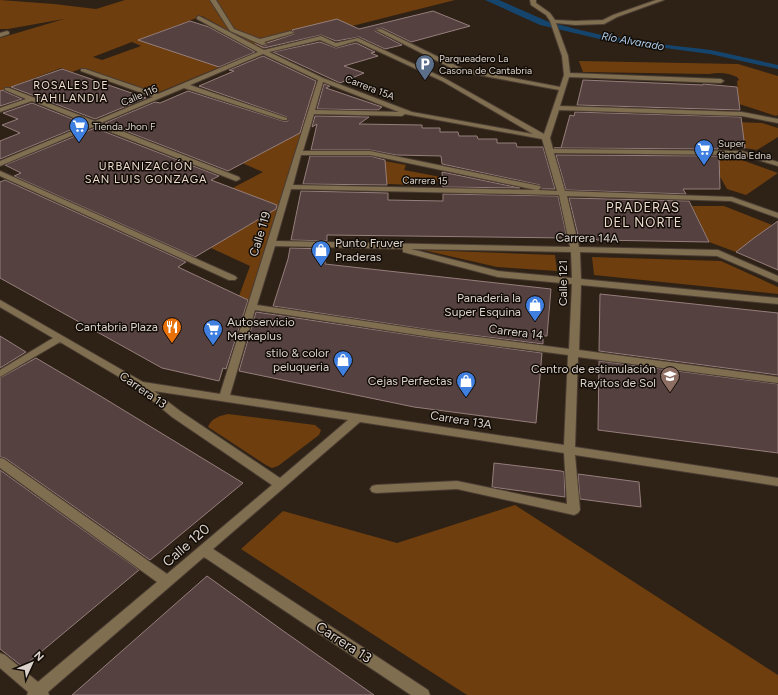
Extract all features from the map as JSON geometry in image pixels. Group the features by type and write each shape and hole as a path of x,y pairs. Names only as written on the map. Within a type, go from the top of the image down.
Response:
{"street":[{"path":"213,0 232,30 260,41 268,47 263,52"},
{"path":"533,0 533,4 548,14 553,22 555,32 565,56 567,75 546,138"},
{"path":"553,22 604,22 609,18 661,0"},
{"name":"Carrera 15A","path":"199,18 263,52 321,79 410,114 546,138"},
{"path":"379,30 459,70 563,89"},
{"path":"0,35 7,33"},
{"path":"260,41 291,33"},
{"name":"Calle 116","path":"0,164 263,52 321,38 336,45 356,39 444,80 546,138"},
{"path":"82,70 160,97"},
{"path":"567,75 721,81"},
{"name":"Calle 119","path":"224,398 321,79"},
{"path":"185,86 285,119"},
{"path":"7,89 236,179"},
{"path":"0,110 31,99"},
{"path":"556,108 742,114 778,121"},
{"path":"310,112 410,114"},
{"name":"Calle 121","path":"376,489 457,485 574,510 569,450 577,280 575,250 562,193 546,138"},
{"path":"550,151 742,153 778,164"},
{"name":"Carrera 15","path":"298,153 370,153 562,193"},
{"path":"0,173 232,278"},
{"name":"Carrera 15","path":"288,187 562,193 732,199 778,216"},
{"name":"Carrera 14A","path":"271,243 718,253 778,279"},
{"name":"Carrera 14A","path":"389,245 498,274 577,280 778,301"},
{"name":"Carrera 13","path":"0,303 59,339 140,385 176,414 281,485"},
{"name":"Carrera 14","path":"252,307 431,334 778,380"},
{"path":"0,374 59,339"},
{"name":"Carrera 13A","path":"140,385 778,482"},
{"name":"Calle 120","path":"38,694 358,418"},
{"path":"0,462 168,582"},
{"name":"Carrera 13","path":"204,550 423,695"},
{"path":"0,659 38,694"}],"shaded area":[{"path":"0,0 96,9 125,0 455,0 261,49 202,16 154,34 200,60 220,67 157,93 83,68 72,72 61,68 0,91 0,38 64,19 8,29 0,29","holes":["132,42 141,46 102,60 93,57"]},
{"path":"579,61 738,64 778,76 778,115 776,116 739,104 737,81 739,80 737,77 730,75 720,73 583,72"},
{"path":"313,82 317,84 243,319 237,323 193,326 239,296 250,266 211,248 225,192 263,172 242,163 294,131"},
{"path":"736,122 762,123 778,128 778,137 757,150 738,147"},
{"path":"710,159 739,159 778,173 746,195 727,189"},
{"path":"385,161 406,165 404,170 446,178 458,175 497,184 422,180 413,185 364,183 385,167"},
{"path":"692,206 724,206 772,225 736,252 709,242"},
{"path":"423,250 555,255 557,271 497,267"},
{"path":"592,257 721,261 778,287 778,294 594,275"},
{"path":"228,414 315,425 321,430 319,435 278,466 272,468 208,427 214,419"},
{"path":"515,505 778,675 778,695 467,695 241,549 283,511 397,543"}],"water":[{"name":"Río Alvarado","path":"485,0 499,0 549,22 576,29 606,36 711,50 778,65 778,69 710,54 604,40 540,25"}],"building":[{"path":"433,11 470,26 411,42 382,28 376,29 375,31 402,45 385,49 359,37 336,41 321,35 264,48 255,43 261,46 267,45 267,43 294,34 295,33 292,30 337,19 359,29"},
{"path":"190,21 209,27 255,52 219,67 138,40"},
{"path":"320,42 336,48 356,43 375,52 371,53 378,56 344,66 364,73 340,83 273,52"},
{"path":"263,56 316,81 300,133 228,171 105,123 155,102 160,103 188,91 283,121 288,121 287,117 199,86 234,71 229,70"},
{"path":"62,69 146,98 95,119 11,87"},
{"path":"583,80 703,84 737,87 740,110 577,105"},
{"path":"324,84 330,86 326,88 382,107 378,110 317,109"},
{"path":"4,90 22,99 0,106 0,91"},
{"path":"32,103 85,124 0,159 0,141 20,133 2,125 18,119 3,113"},
{"path":"575,112 741,117 745,148 718,145 718,149 554,148 561,148 570,115 574,116"},
{"path":"315,116 369,117 359,124 422,125 422,128 440,128 440,132 458,132 459,136 477,136 478,139 497,139 497,143 516,143 517,147 543,147 555,189 542,189 540,185 442,164 441,156 396,155 370,150 311,150 317,124 312,127"},
{"path":"95,128 219,176 211,180 277,205 276,209 195,257 14,176 21,173 5,165"},
{"path":"556,155 719,156 720,189 683,189 686,194 566,190"},
{"path":"310,156 370,156 385,160 387,185 303,184"},
{"path":"442,172 520,188 443,187"},
{"path":"5,180 186,262 178,267 248,300 226,369 223,368 219,381 162,368 0,278 0,182"},
{"path":"301,191 388,193 388,200 443,201 443,194 558,196 567,238 327,235 327,241 291,240"},
{"path":"569,198 689,201 709,242 579,239"},
{"path":"778,221 778,270 736,252 754,238"},
{"path":"290,248 326,249 325,264 551,289 547,336 543,336 543,344 431,330 273,306"},
{"path":"600,294 778,313 778,375 599,351"},
{"path":"256,312 542,353 536,423 414,407 239,371"},
{"path":"0,336 26,352 0,368"},
{"path":"36,358 243,483 150,560 5,458 0,457 0,378"},
{"path":"599,361 778,384 778,453 598,430"},
{"path":"494,463 564,472 565,497 492,487"},
{"path":"0,470 139,570 23,667 0,649"},
{"path":"578,474 639,482 641,507 580,499"},
{"path":"207,576 282,630 374,695 72,695"}],"place":[{"name":"Parqueadero La Casona de Cantabria","path":"425,81"},
{"name":"Tienda Jhon F","path":"79,143"},
{"name":"Super tienda Edna","path":"704,166"},
{"name":"Punto Fruver Praderas","path":"321,267"},
{"name":"Panaderia la Super Esquina","path":"535,322"},
{"name":"Cantabria Plaza","path":"172,344"},
{"name":"Autoservicio Merkaplus","path":"213,346"},
{"name":"stilo & color peluqueria","path":"343,377"},
{"name":"Centro de estimulación Rayitos de Sol","path":"670,393"},
{"name":"Cejas Perfectas","path":"466,398"}],"district":[{"name":"ROSALES DE TAHILANDIA","path":"71,91"},
{"name":"URBANIZACIÓN SAN LUIS GONZAGA","path":"146,172"},
{"name":"PRADERAS DEL NORTE","path":"643,214"}]}
